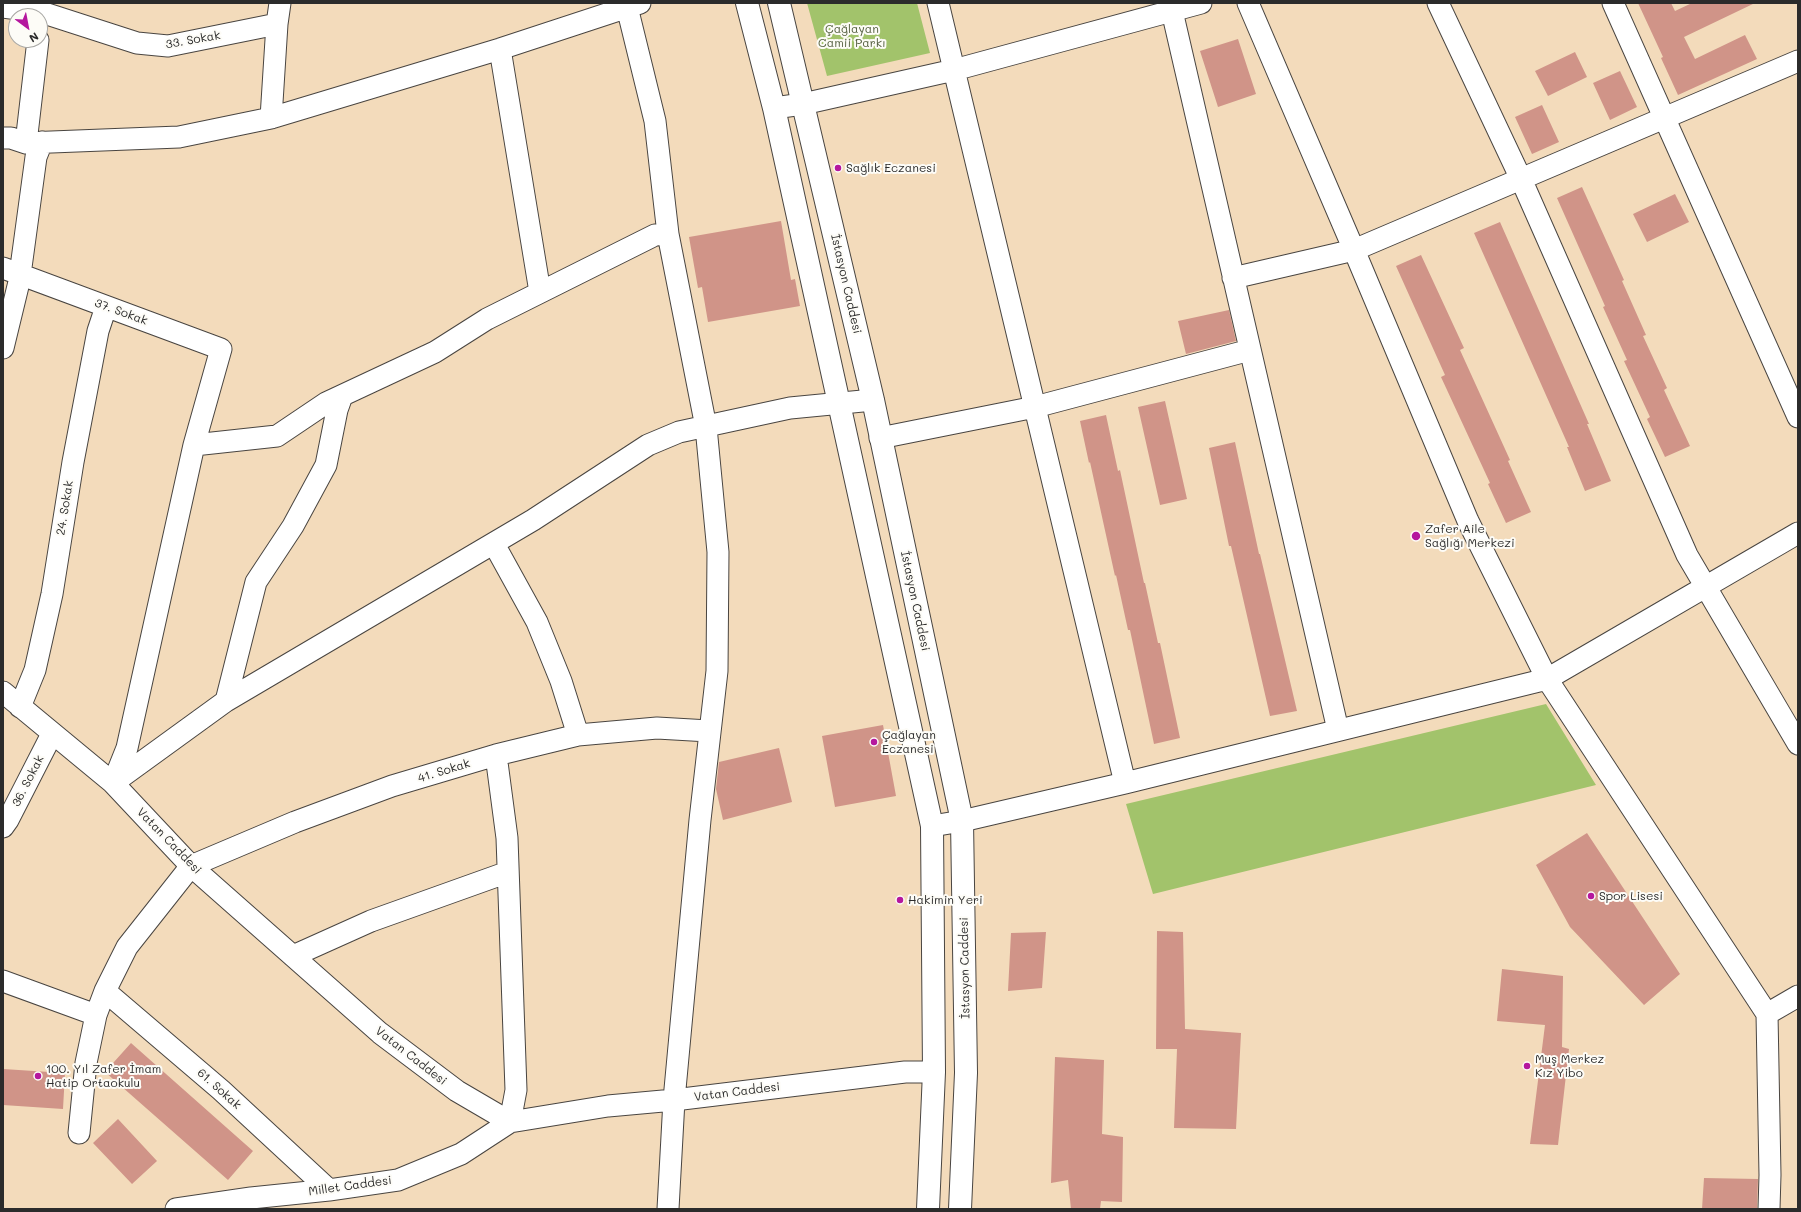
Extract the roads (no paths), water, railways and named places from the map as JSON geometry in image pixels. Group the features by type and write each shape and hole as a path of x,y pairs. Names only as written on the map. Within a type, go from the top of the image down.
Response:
{"main road":[{"path":"747,3 774,108 932,826 934,1072 928,1209"},
{"name":"İstasyon Caddesi","path":"779,3 874,400 880,438 962,821 966,1072 960,1209"}],"street":[{"path":"271,118 277,24 280,3"},
{"path":"938,3 1125,783"},
{"path":"774,108 803,104 954,70 1200,3"},
{"path":"1248,3 1468,521 1547,679 1767,1014 1770,1176 1769,1209"},
{"path":"1438,3 1521,179 1687,555 1798,744"},
{"path":"1613,3 1798,417"},
{"path":"3,138 34,142 179,137 271,118 500,49 631,4 655,121 668,234 706,427 718,552 717,671 709,730 674,1100 668,1209"},
{"path":"1172,11 1338,730"},
{"name":"33. Sokak","path":"48,15 137,44 168,46 277,24"},
{"path":"3,348 12,271 36,157 34,142 38,48"},
{"path":"500,49 540,292"},
{"path":"1233,278 1354,250 1798,61"},
{"path":"113,782 127,748 194,445 277,436 326,403 435,352 487,319 655,235 668,234"},
{"name":"37. Sokak","path":"12,271 221,349 194,445"},
{"name":"24. Sokak","path":"20,706 35,670 52,594 73,462 98,332 106,307"},
{"path":"880,438 1035,407 1250,350"},
{"path":"226,701 256,582 293,526 326,465 337,410 342,396"},
{"path":"113,782 226,701 534,520 648,445 679,432 790,408 874,400"},
{"path":"932,826 962,821 1125,783 1547,679 1798,533"},
{"path":"494,544 537,622 561,681 578,735"},
{"name":"Vatan Caddesi","path":"3,692 52,734 113,782 191,866 386,1037 457,1091 510,1122 608,1106 674,1100 905,1072 934,1072"},
{"name":"41. Sokak","path":"191,866 295,822 392,786 496,755 578,735 657,728 709,730"},
{"name":"36. Sokak","path":"3,828 52,734"},
{"path":"496,755 507,838 516,1090 510,1122"},
{"path":"79,1133 86,1063 96,1015 105,991 127,947 191,866"},
{"path":"293,956 371,921 508,872"},
{"path":"3,981 96,1015"},
{"name":"61. Sokak","path":"105,991 221,1090 329,1190"},
{"path":"1767,1014 1798,996"},
{"name":"Millet Caddesi","path":"176,1209 398,1180 461,1154 510,1122"}],"place":[{"name":"Sağlık Eczanesi","path":"838,168"},
{"name":"Zafer Aile Sağlığı Merkezi","path":"1416,536"},
{"name":"Çağlayan Eczanesi","path":"874,742"},
{"name":"Spor Lisesi","path":"1591,896"},
{"name":"Hakimin Yeri","path":"900,900"},
{"name":"Muş Merkez Kız Yibo","path":"1527,1066"},
{"name":"100. Yıl Zafer İmam Hatip Ortaokulu","path":"38,1076"}],"park label":[{"name":"Çağlayan Camii Parkı","path":"852,36"}]}
